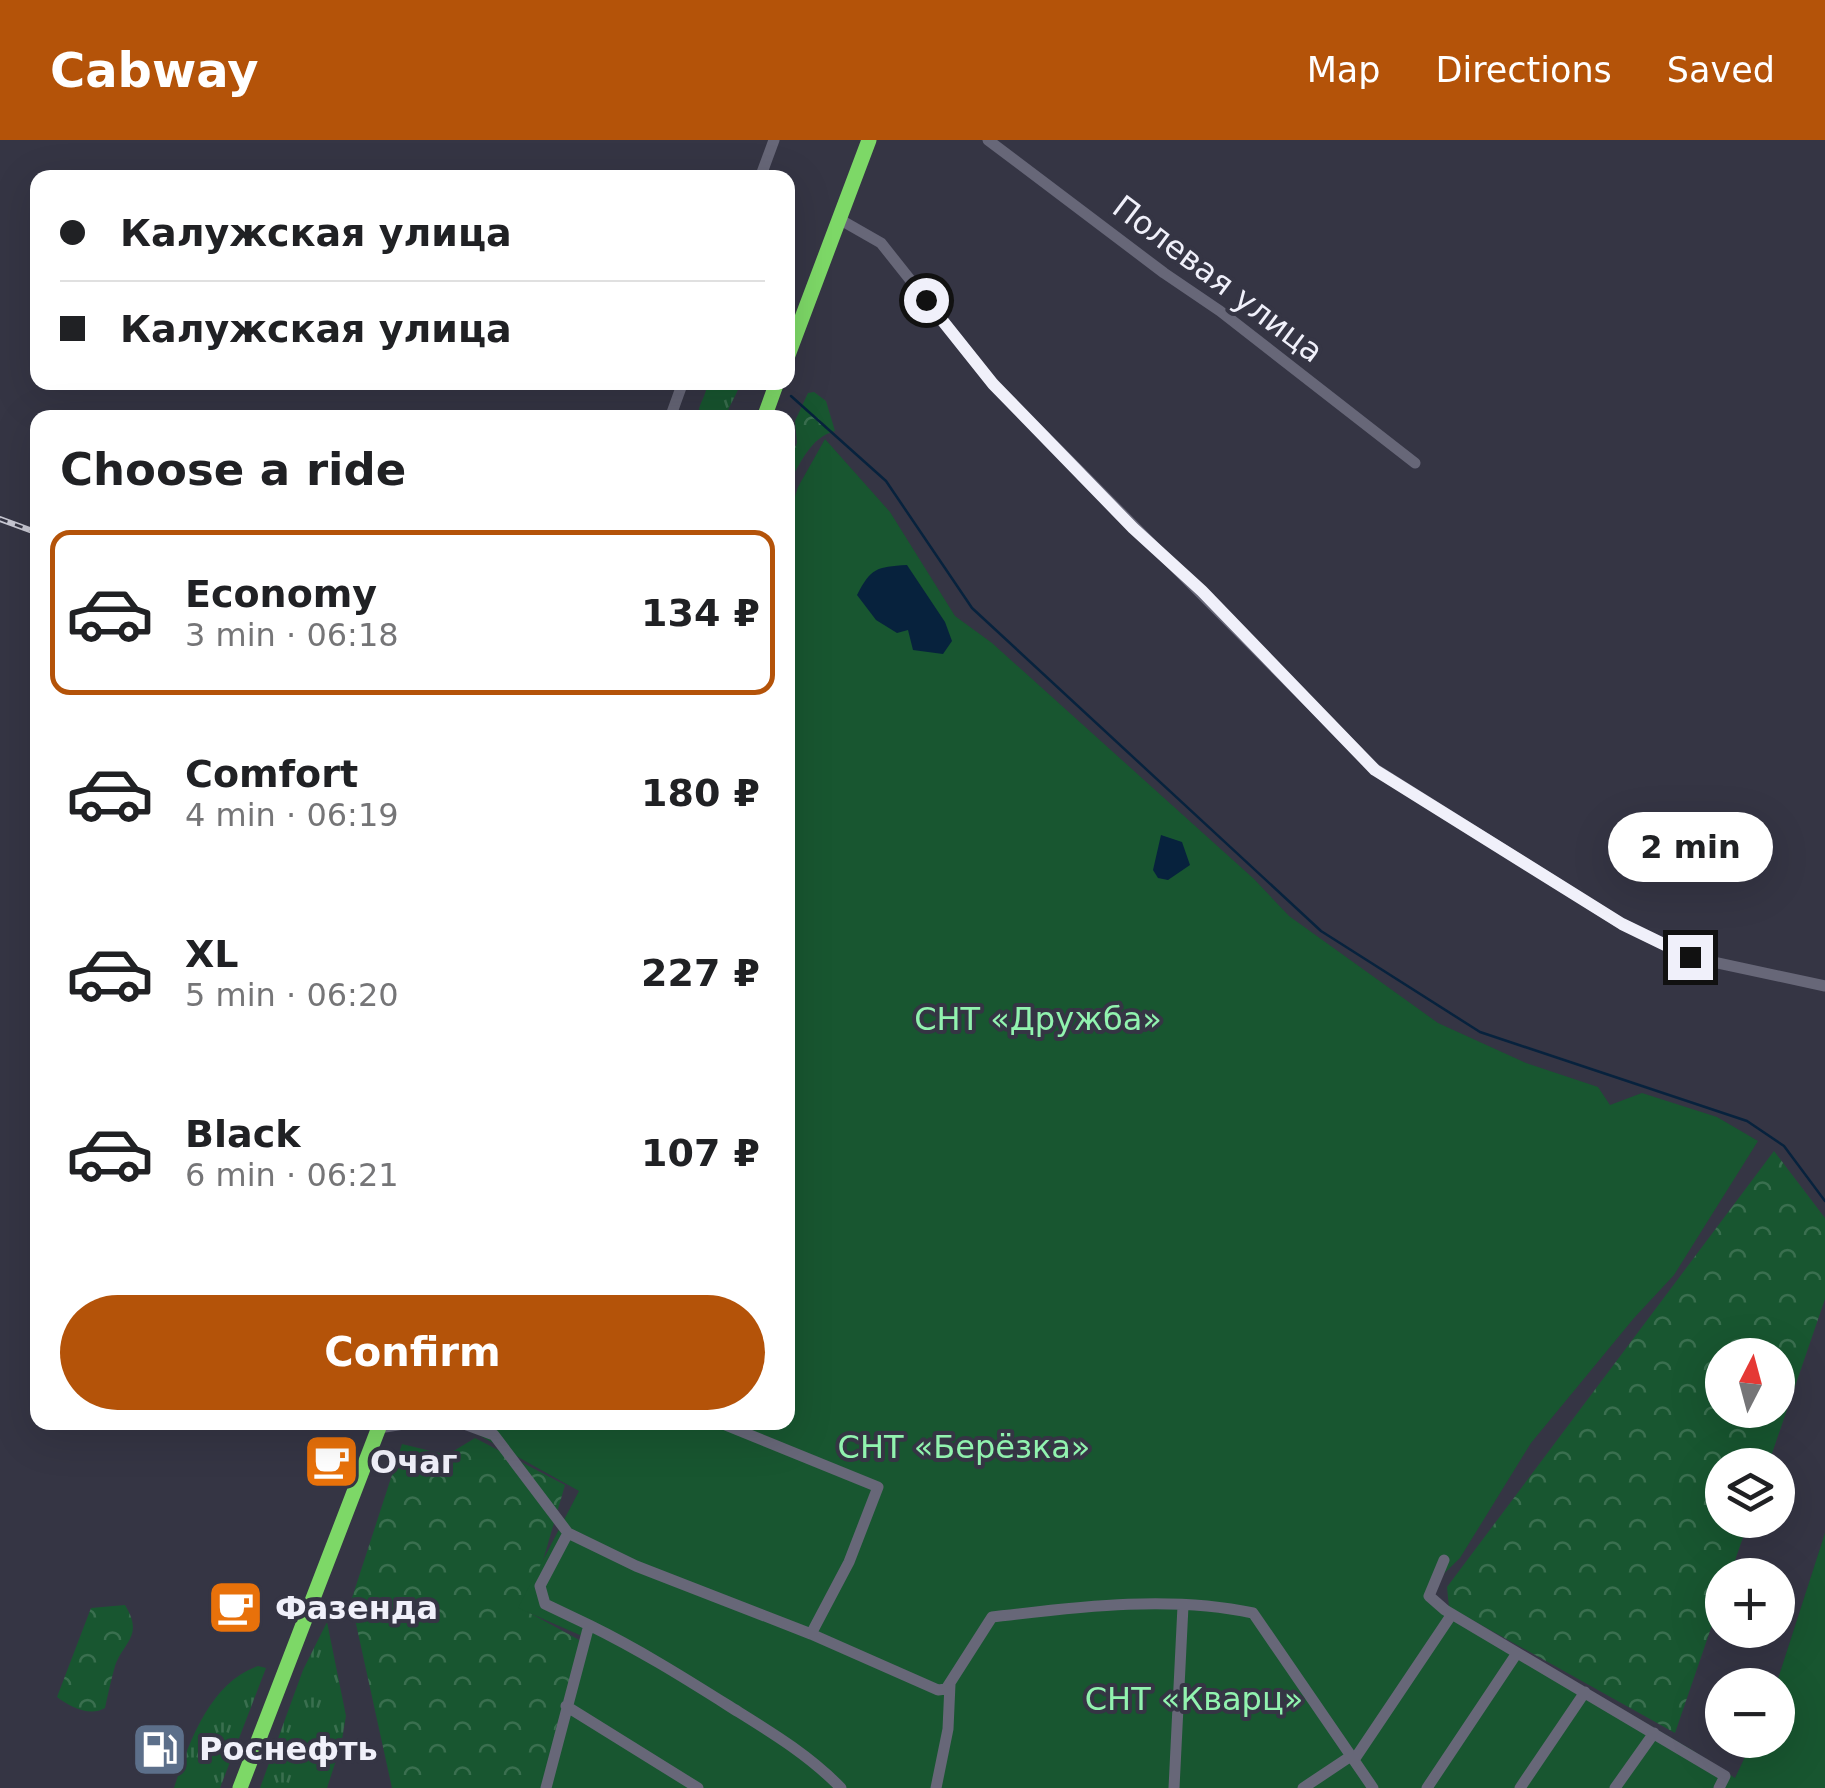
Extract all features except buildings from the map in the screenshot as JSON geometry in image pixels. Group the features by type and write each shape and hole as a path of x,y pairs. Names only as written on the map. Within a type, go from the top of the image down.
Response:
{"highway":[{"path":"795,336 869,140"},
{"path":"240,1788 378,1430"}],"street":[{"path":"763,170 774,140"},
{"name":"Полевая улица","path":"988,140 1220,311 1416,463"},
{"path":"839,219 881,243 993,384 1375,770 1622,924 1690,957 1825,986"},
{"path":"481,1430 494,1435 568,1532 636,1566 811,1634 938,1690 946,1689 992,1617 1070,1608 1213,1605 1253,1614 1373,1788"},
{"path":"738,1430 878,1487 849,1562 811,1634"},
{"path":"568,1532 540,1586 545,1604 642,1652 788,1743 841,1788"},
{"path":"1444,1560 1428,1596 1725,1776 1719,1788"},
{"path":"1174,1788 1183,1606"},
{"path":"1303,1788 1352,1758 1452,1614"},
{"path":"546,1788 589,1624"},
{"path":"1427,1788 1518,1652"},
{"path":"936,1788 948,1730 950,1682"},
{"path":"1520,1788 1585,1692"},
{"path":"566,1706 698,1788"},
{"path":"1615,1788 1654,1733"}],"green space":[{"path":"737,390 729,410 699,410 706,392"},
{"path":"814,392 826,401 835,431 812,445 795,472 795,421 808,393"},
{"path":"825,439 890,512 955,616 992,643 1254,879 1289,916 1438,1023 1526,1063 1598,1087 1610,1105 1642,1093 1717,1117 1758,1141 1674,1275 1531,1443 1460,1558 1427,1590 1446,1607 1735,1778 1744,1758 1795,1758 1795,1668 1781,1668 1788,1648 1795,1648 1795,1626 1825,1533 1825,1788 539,1788 582,1636 518,1608 579,1491 470,1430 795,1430 795,497"},
{"path":"1774,1151 1825,1218 1825,1299 1795,1386 1795,1338 1705,1338 1705,1428 1781,1428 1774,1448 1705,1448 1705,1538 1743,1538 1736,1558 1705,1558 1705,1646 1675,1733 1449,1607 1447,1587"},
{"path":"475,1438 565,1485 528,1612 583,1642 541,1788 392,1788 351,1601 402,1444 447,1455"},
{"path":"125,1605 133,1631 115,1666 105,1708 87,1711 62,1701 57,1697 91,1608"},
{"path":"327,1622 346,1716 327,1788 260,1788 303,1670"},
{"path":"258,1666 266,1668 220,1788 174,1788 194,1734 214,1700 241,1674"}],"water":[{"path":"907,565 945,622 952,641 943,654 913,650 908,630 897,633 876,620 857,595 876,571"},
{"path":"1161,835 1182,842 1190,865 1168,880 1158,878 1153,870"}],"waterway":[{"path":"791,396 886,481 972,608 1321,931 1480,1032 1747,1121 1784,1146 1825,1201"}],"railway":[{"path":"0,519 30,530"}],"place":[{"name":"Очаг","path":"331,1462"},
{"name":"Фазенда","path":"236,1608"},
{"name":"Роснефть","path":"160,1749"}],"route":[{"path":"926,300 993,384 1375,770 1622,924 1690,957"}],"park label":[{"name":"СНТ «Дружба»","path":"1038,1019"},
{"name":"СНТ «Берёзка»","path":"964,1447"},
{"name":"СНТ «Кварц»","path":"1194,1699"}]}
